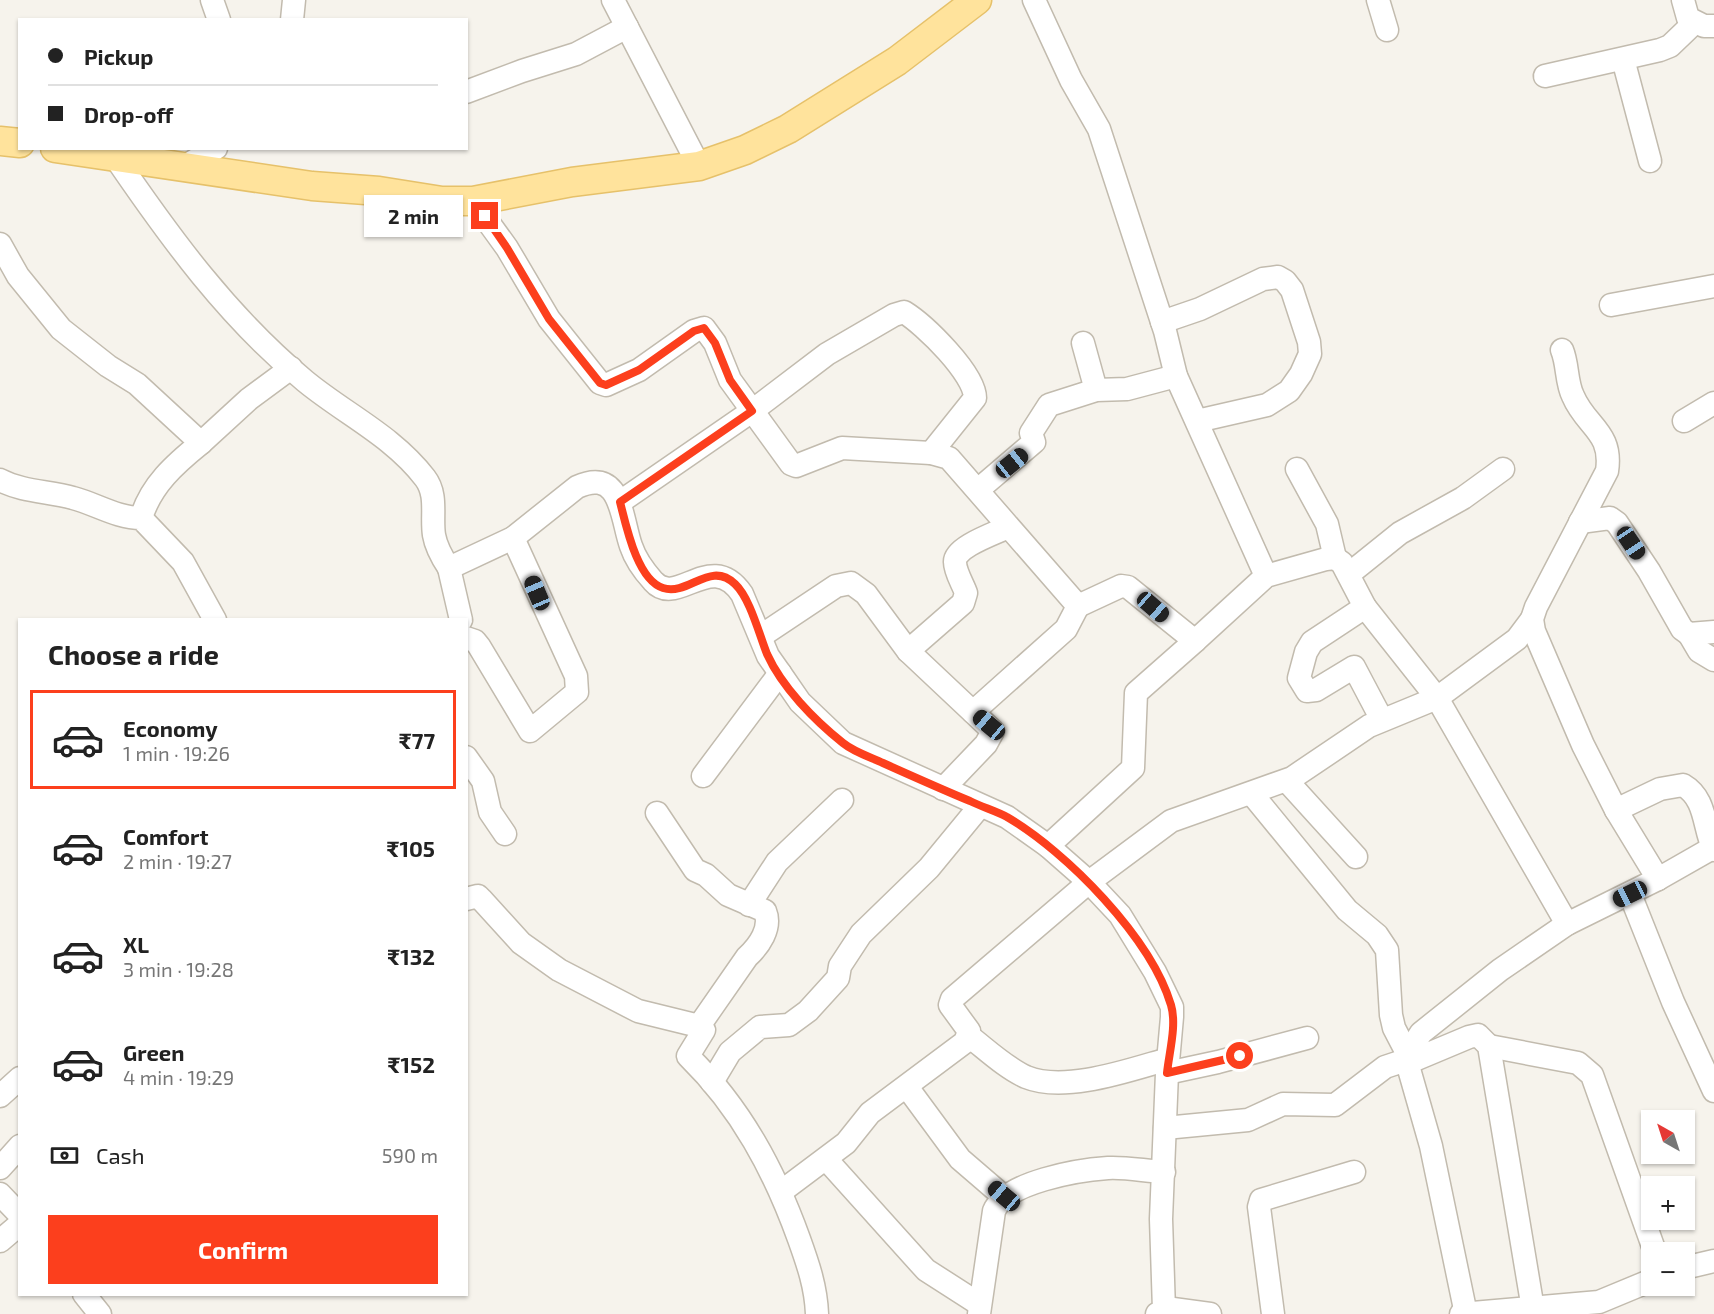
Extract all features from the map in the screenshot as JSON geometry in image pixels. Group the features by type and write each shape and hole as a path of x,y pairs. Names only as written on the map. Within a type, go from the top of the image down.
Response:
{"main road":[{"path":"68,150 182,168 442,201 473,201 572,182 699,166 745,150 788,129 897,61 977,0"},
{"path":"0,141 18,144"}],"street":[{"path":"213,0 218,18"},
{"path":"292,18 294,0"},
{"path":"613,0 699,166"},
{"path":"1034,0 1071,80 1099,129 1162,322 1176,376 1266,576"},
{"path":"1378,0 1387,30"},
{"path":"1545,76 1670,46 1704,25 1684,12 1683,0"},
{"path":"468,91 576,54 627,27"},
{"path":"1623,59 1650,161"},
{"path":"182,168 213,150"},
{"path":"115,157 199,275 233,313 305,381 379,433 427,480 434,500 434,536 449,568 461,618"},
{"path":"473,201 507,248 549,319 600,383 606,385 639,370 694,331 704,328 715,343 730,380 791,464 796,466 842,448 931,453 949,458 979,489 1008,528 1078,606"},
{"path":"0,244 18,276 61,329 108,366 137,384 201,443"},
{"path":"1162,322 1200,309 1263,279 1278,277 1286,281 1292,290 1309,342 1310,354 1295,383 1283,395 1267,405 1197,421"},
{"path":"1611,305 1714,286"},
{"path":"620,502 752,411 826,354 894,315 904,312 954,360 975,386 975,398 931,453"},
{"path":"1083,343 1096,390"},
{"path":"1306,1038 1218,1062 1167,1066 1097,1079 1037,1081 1017,1072 969,1036 966,1026 950,1005 952,999 1089,882 1171,822 1287,781 1355,734 1382,720 1437,698 1517,639 1533,619 1540,598 1607,471 1608,450 1601,434 1571,392 1562,350"},
{"path":"141,518 147,498 175,464 249,399 291,368"},
{"path":"979,489 1034,442 1031,433 1049,405 1096,390 1127,389 1176,376"},
{"path":"1684,421 1714,403"},
{"path":"1297,470 1327,524 1342,566 1365,607 1437,698 1567,924"},
{"path":"1048,846 1133,768 1136,693 1266,576 1342,566 1463,498 1503,470"},
{"path":"0,480 22,489 76,498 127,518 141,518 183,562 214,618"},
{"path":"449,568 513,538 577,487 599,482 608,487 620,502 630,545 654,583 664,588 675,588 706,575 727,578 742,594 768,656 800,702 843,743 1007,817 1048,846 1089,882 1127,926 1168,999 1172,1017 1167,1066 1160,1312 1173,1309 1210,1314"},
{"path":"1580,522 1610,518 1617,523 1649,571 1682,629 1689,634 1699,651 1714,660"},
{"path":"908,651 963,603 966,593 955,558 969,545 1008,528"},
{"path":"468,640 479,646 530,731 577,692 576,676 513,538"},
{"path":"761,636 836,586 851,583 866,594 908,651 993,731 991,737 943,789"},
{"path":"973,712 1066,628 1078,606 1121,586 1128,586 1195,641"},
{"path":"1365,607 1312,642 1299,678 1307,691 1316,690 1354,666 1382,720"},
{"path":"1533,619 1536,638 1576,732 1616,810 1658,879"},
{"path":"1689,634 1714,632"},
{"path":"703,776 780,673"},
{"path":"468,760 483,781 490,812 506,834"},
{"path":"1287,781 1356,857"},
{"path":"1405,1059 1421,1033 1486,980 1567,924 1630,894 1714,848 1699,800 1692,790 1683,785 1660,789 1616,810"},
{"path":"1252,794 1347,910 1383,943 1387,950 1394,1028 1431,1146 1466,1314"},
{"path":"749,905 777,862 842,800"},
{"path":"712,1082 730,1052 760,1027 789,1025 808,1011 838,978 840,966 861,934 938,858 980,806"},
{"path":"657,813 695,870 706,875 728,895 765,911 767,929 756,949 747,957 699,1026"},
{"path":"1630,894 1673,1002 1714,1091"},
{"path":"468,898 478,896 521,943 559,970 638,1011 699,1026 705,1030 688,1056 712,1082 750,1131 782,1191 812,1275 817,1314"},
{"path":"1165,1128 1248,1120 1283,1104 1335,1105 1385,1067 1478,1035 1489,1046 1578,1063 1592,1076 1651,1242"},
{"path":"782,1191 853,1136 870,1113 965,1042 969,1036"},
{"path":"1489,1046 1533,1309"},
{"path":"0,1096 18,1080"},
{"path":"906,1087 960,1160 1004,1196"},
{"path":"0,1168 18,1148"},
{"path":"826,1159 926,1270 979,1309 994,1211 1004,1196 1028,1184 1095,1170 1164,1172"},
{"path":"1274,1314 1259,1208 1261,1200 1267,1196 1354,1172"},
{"path":"0,1194 18,1213"},
{"path":"0,1242 18,1226"},
{"path":"1695,1267 1713,1266"},
{"path":"1461,1314 1533,1309 1612,1299 1641,1285"},
{"path":"86,1296 100,1314"}],"route":[{"path":"485,216 549,319 600,383 606,385 639,370 694,331 704,328 715,343 730,380 752,411 620,502 630,545 654,583 664,588 675,588 706,575 718,575 736,584 768,656 790,689 800,702 843,743 854,750 1007,817 1048,846 1089,882 1120,915 1155,972 1172,1007 1167,1073 1240,1056"}]}
